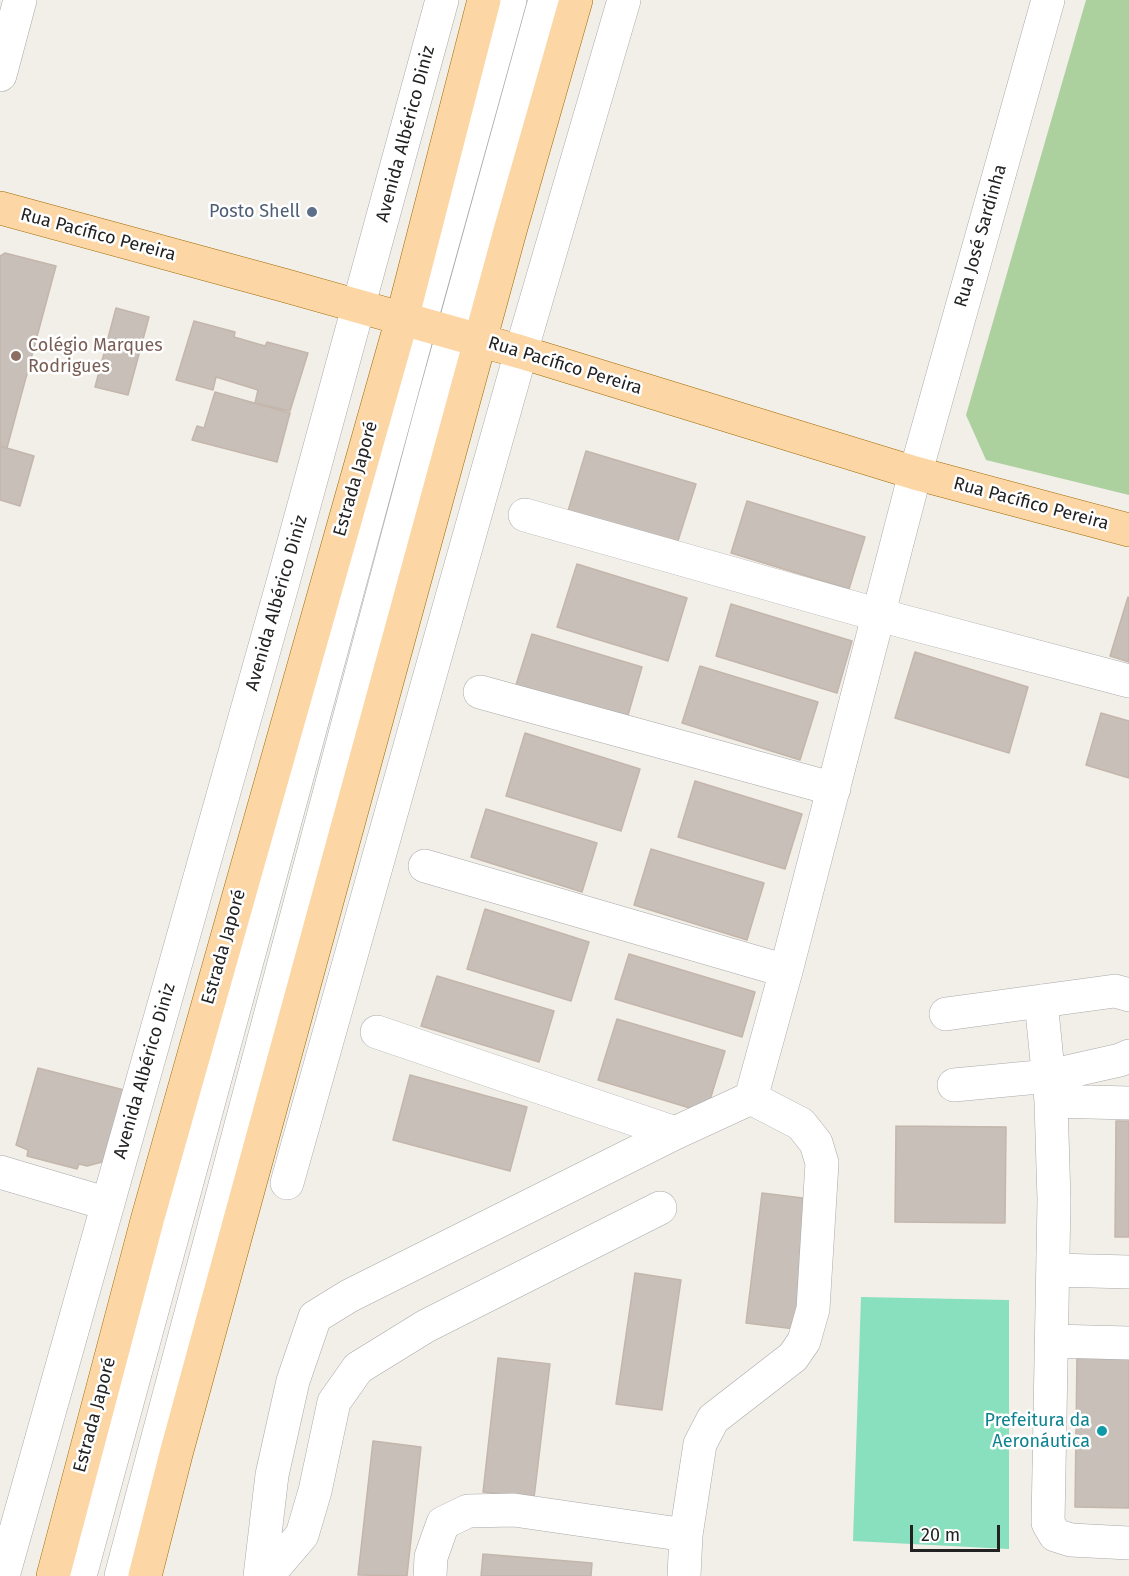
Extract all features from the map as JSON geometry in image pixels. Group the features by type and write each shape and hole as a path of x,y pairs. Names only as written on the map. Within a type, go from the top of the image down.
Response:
{"main road":[{"path":"411,321 424,225 484,0"},
{"path":"145,1576 467,337 576,0"},
{"name":"Rua Pacífico Pereira","path":"0,208 521,352 915,473 1129,530"},
{"name":"Estrada Japoré","path":"53,1576 148,1217 411,321"}],"street":[{"path":"0,75 21,0"},
{"name":"Avenida Albérico Diniz","path":"108,1204 359,307 442,0"},
{"path":"80,1576 411,321 510,0"},
{"path":"120,1576 467,337 545,0"},
{"path":"287,1183 521,352 624,0"},
{"name":"Rua José Sardinha","path":"751,1098 834,789 915,473 1048,0"},
{"path":"525,515 879,615 1129,681"},
{"path":"480,692 834,789"},
{"path":"425,866 786,971"},
{"path":"946,1014 1115,991 1129,995"},
{"path":"1041,1001 1050,1088 1054,1270 1048,1523 1055,1535 1071,1540 1129,1543"},
{"path":"377,1032 675,1133"},
{"path":"1050,1088 1129,1056"},
{"path":"954,1085 1050,1088 1129,1103"},
{"path":"260,1576 272,1475 293,1381 315,1317 349,1296 675,1133 751,1098 801,1124 816,1143 822,1163 813,1309 804,1341 793,1357 713,1419 700,1444 686,1535 684,1576"},
{"path":"0,1172 108,1204 3,1576"},
{"path":"267,1576 302,1535 315,1491 334,1402 358,1368 426,1326 660,1208"},
{"path":"1054,1270 1129,1272"},
{"path":"1052,1341 1129,1343"},
{"path":"430,1576 431,1557 443,1522 468,1511 514,1510 686,1535"}],"green space":[{"path":"1086,0 1129,0 1129,495 986,460 966,415"},
{"path":"861,1297 1009,1300 1009,1549 853,1541"}],"building":[{"name":"Colégio Marques Rodrigues","path":"5,253 56,266 7,448 0,446 0,256"},
{"path":"116,308 149,317 128,395 95,387"},
{"path":"194,321 235,332 234,337 265,346 267,342 308,353 290,411 255,403 258,390 216,377 213,390 176,380"},
{"path":"215,392 290,413 277,462 192,440 197,426 204,428"},
{"path":"0,446 34,456 20,506 0,500"},
{"path":"586,451 696,484 677,544 568,511"},
{"path":"747,501 865,537 849,589 731,553"},
{"path":"577,564 687,598 668,661 557,627"},
{"path":"1129,598 1129,662 1110,656"},
{"path":"731,604 852,641 837,693 716,656"},
{"path":"532,634 642,667 626,722 515,688"},
{"path":"915,652 1028,687 1009,753 895,718"},
{"path":"700,666 818,702 800,760 682,723"},
{"path":"1101,713 1129,721 1129,778 1086,765"},
{"path":"525,733 640,769 621,831 506,796"},
{"path":"695,781 802,814 785,869 678,837"},
{"path":"486,809 597,843 582,892 471,857"},
{"path":"651,849 764,883 747,940 634,905"},
{"path":"485,909 589,942 571,1001 467,969"},
{"path":"629,954 755,992 742,1037 615,999"},
{"path":"437,976 554,1011 539,1062 421,1026"},
{"path":"617,1019 725,1051 706,1113 598,1080"},
{"path":"38,1068 128,1091 106,1161 87,1166 79,1164 77,1169 27,1156 28,1150 16,1145"},
{"path":"410,1075 527,1107 510,1171 393,1140"},
{"path":"1116,1121 1129,1121 1129,1237 1115,1237"},
{"path":"896,1126 1006,1127 1005,1223 895,1222"},
{"path":"762,1193 811,1199 795,1329 746,1323"},
{"path":"635,1273 681,1280 662,1410 616,1404"},
{"name":"Prefeitura da Aeronáutica","path":"1077,1354 1129,1355 1129,1508 1075,1507"},
{"path":"498,1358 550,1364 534,1498 483,1492"},
{"path":"373,1441 421,1447 407,1576 358,1575"},
{"path":"483,1554 592,1563 591,1576 481,1576"}],"place":[{"name":"Posto Shell","path":"312,212"},
{"name":"Colégio Marques Rodrigues","path":"16,356"},
{"name":"Prefeitura da Aeronáutica","path":"1102,1431"}]}
